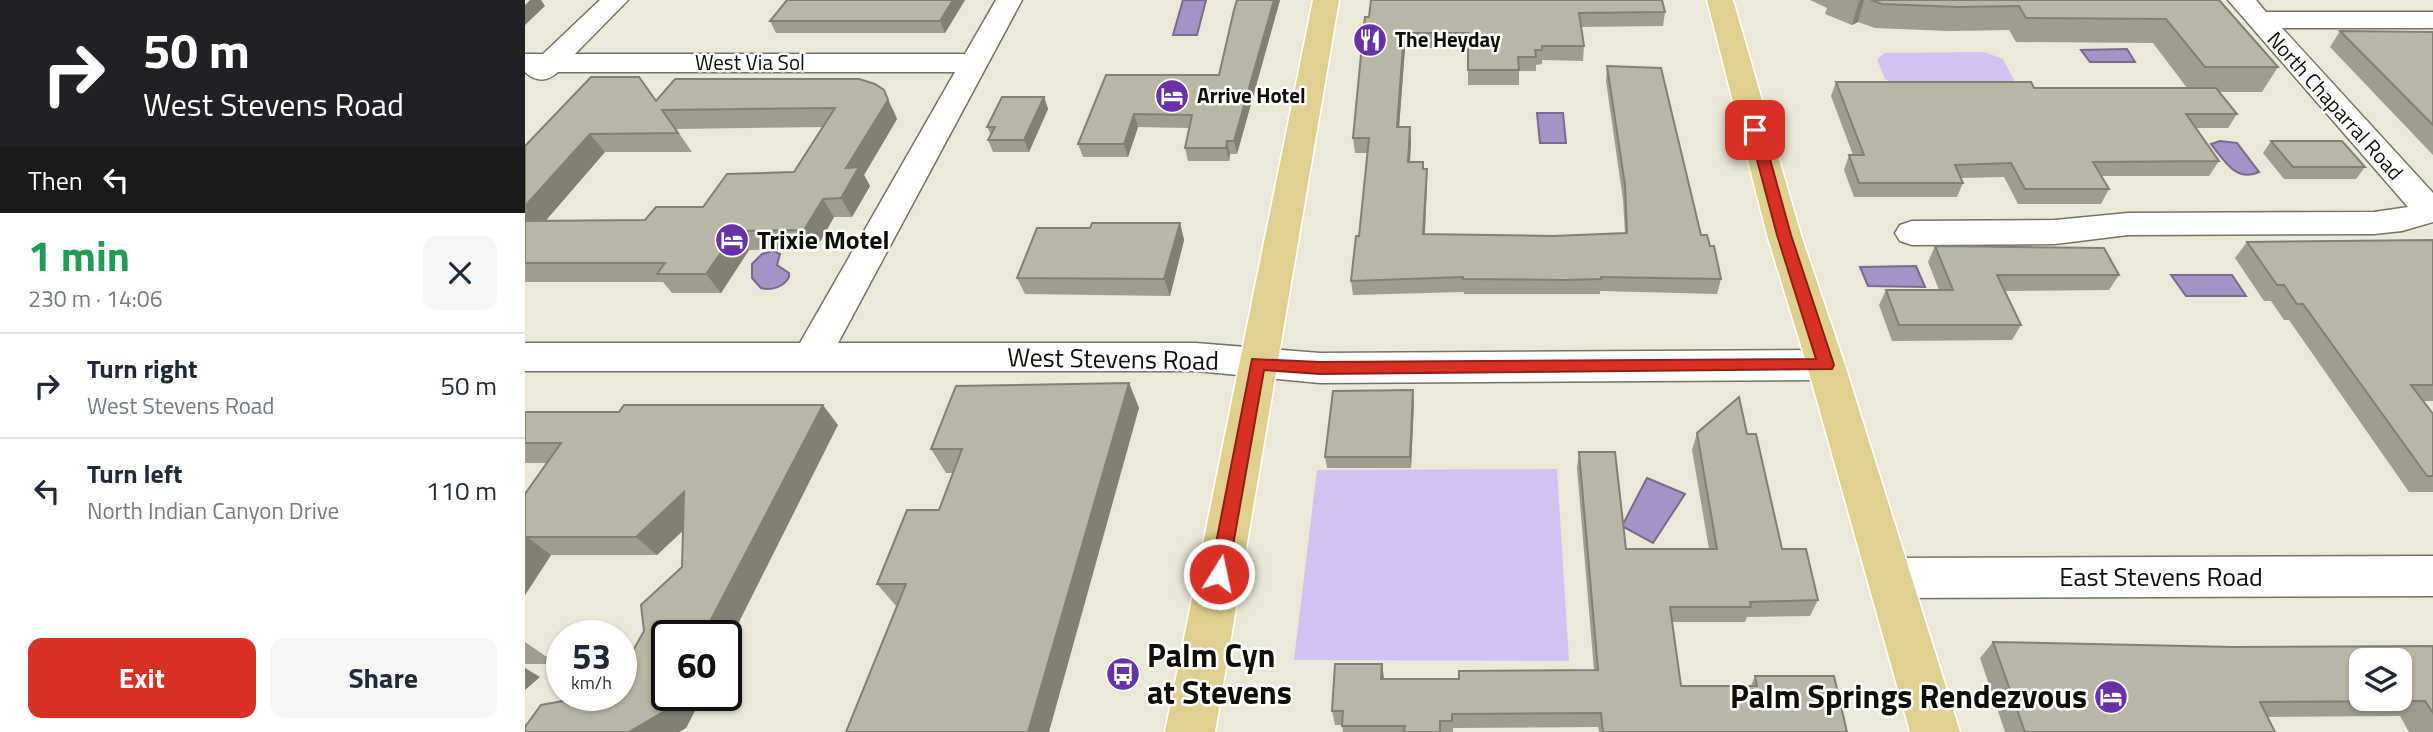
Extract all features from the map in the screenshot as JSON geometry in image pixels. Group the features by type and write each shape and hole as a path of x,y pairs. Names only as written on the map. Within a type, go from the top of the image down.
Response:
{"main road":[{"path":"1190,732 1326,0"},
{"path":"1720,0 1784,235 1826,365 1935,732"}],"street":[{"path":"525,89 538,63 615,0"},
{"path":"812,356 1009,0"},
{"path":"2250,10 2433,20"},
{"name":"North Chaparral Road","path":"2250,10 2432,211"},
{"name":"West Via Sol","path":"538,63 975,63"},
{"path":"1912,233 2055,232 2128,224 2374,223 2402,220 2432,211"},
{"name":"West Stevens Road","path":"525,357 1196,358 1320,368 1826,365"},
{"name":"East Stevens Road","path":"1890,578 2433,576"}],"shaded area":[{"path":"1183,0 1206,0 1197,35 1173,35"},
{"path":"2127,49 2135,62 2090,62 2081,50"},
{"path":"1984,52 2003,59 2014,80 2005,88 1902,87 1885,79 1877,59 1885,53"},
{"path":"1537,113 1563,113 1566,143 1540,143"},
{"path":"2220,141 2237,143 2259,172 2244,175 2231,168 2211,144"},
{"path":"773,251 780,254 777,265 789,273 789,277 777,287 761,288 752,278 752,264 762,254"},
{"path":"1916,266 1925,287 1868,286 1860,267"},
{"path":"2171,275 2232,275 2246,296 2186,296"},
{"path":"1557,469 1569,661 1294,660 1317,470"},
{"path":"1647,478 1685,494 1653,543 1622,526"}],"building":[{"path":"787,0 953,0 940,21 770,21"},
{"path":"1237,0 1274,0 1234,141 1227,141 1226,148 1185,148 1192,115 1134,114 1124,144 1078,144 1106,75 1219,75"},
{"path":"1371,0 1662,0 1665,12 1579,13 1584,46 1542,46 1542,50 1535,50 1536,57 1518,57 1519,70 1468,70 1468,33 1404,33 1397,127 1410,127 1408,162 1423,162 1423,169 1427,169 1423,234 1553,236 1627,233 1625,185 1607,66 1661,68 1701,235 1707,235 1710,246 1714,246 1721,279 1601,277 1565,280 1463,277 1351,281 1356,236 1359,236 1369,138 1353,138 1365,17 1369,17"},
{"path":"1871,0 2219,0 2278,67 2205,67 2166,19 2026,18 2019,6 1882,4"},
{"path":"2340,31 2433,32 2433,125"},
{"path":"591,77 639,77 656,101 675,79 859,79 884,90 888,100 846,168 859,167 841,198 823,199 804,230 736,231 706,274 657,274 665,263 525,263 525,221 645,220 656,207 703,207 727,174 794,172 835,108 662,110 678,133 590,134 525,206 525,146"},
{"path":"1836,82 2031,82 2034,88 2216,88 2237,114 2186,114 2219,161 2093,162 2109,189 2025,189 2011,163 1955,165 1963,183 1859,183 1849,155 1864,155"},
{"path":"1002,97 1044,97 1024,140 988,140 995,127 987,127"},
{"path":"2271,141 2342,141 2365,167 2293,167"},
{"path":"1092,223 1180,223 1164,279 1017,278 1037,228 1090,228"},
{"path":"2433,240 2433,385 2411,385 2433,414 2433,476 2427,476 2303,304 2297,304 2284,285 2277,285 2247,242"},
{"path":"1935,246 2104,248 2119,275 1997,275 2021,325 1899,325 1886,290 1953,290"},
{"path":"1129,383 1028,732 846,732 906,584 877,584 907,510 939,510 962,449 931,449 956,386"},
{"path":"1413,390 1410,457 1325,457 1333,391"},
{"path":"1739,397 1747,434 1756,434 1782,549 1806,549 1818,600 1750,602 1751,607 1670,607 1681,686 1757,686 1755,676 1834,676 1847,732 1603,732 1601,713 1452,714 1452,721 1440,721 1440,732 1404,732 1405,726 1342,726 1343,711 1332,711 1335,664 1382,664 1381,679 1459,679 1459,671 1598,670 1579,452 1615,452 1626,549 1717,549 1697,433"},
{"path":"624,405 823,405 711,620 651,620 651,711 663,712 629,732 525,732 525,727 541,705 546,704 546,711 637,711 637,643 644,631 641,605 682,567 684,492 636,537 527,537 525,540 525,494 561,443 525,443 525,412 619,412"},
{"path":"1993,642 2234,647 2433,646 2433,713 2425,701 2412,701 2412,648 2349,648 2349,701 2260,702 2275,732 2025,732"}],"place":[{"name":"The Heyday","path":"1370,40"},
{"name":"Arrive Hotel","path":"1172,96"},
{"name":"Trixie Motel","path":"732,240"},
{"name":"Palm Cyn at Stevens","path":"1123,674"},
{"name":"Palm Springs Rendezvous","path":"2111,697"}],"route":[{"path":"1219,574 1257,363 1320,368 1826,365 1784,235 1755,130"}]}
